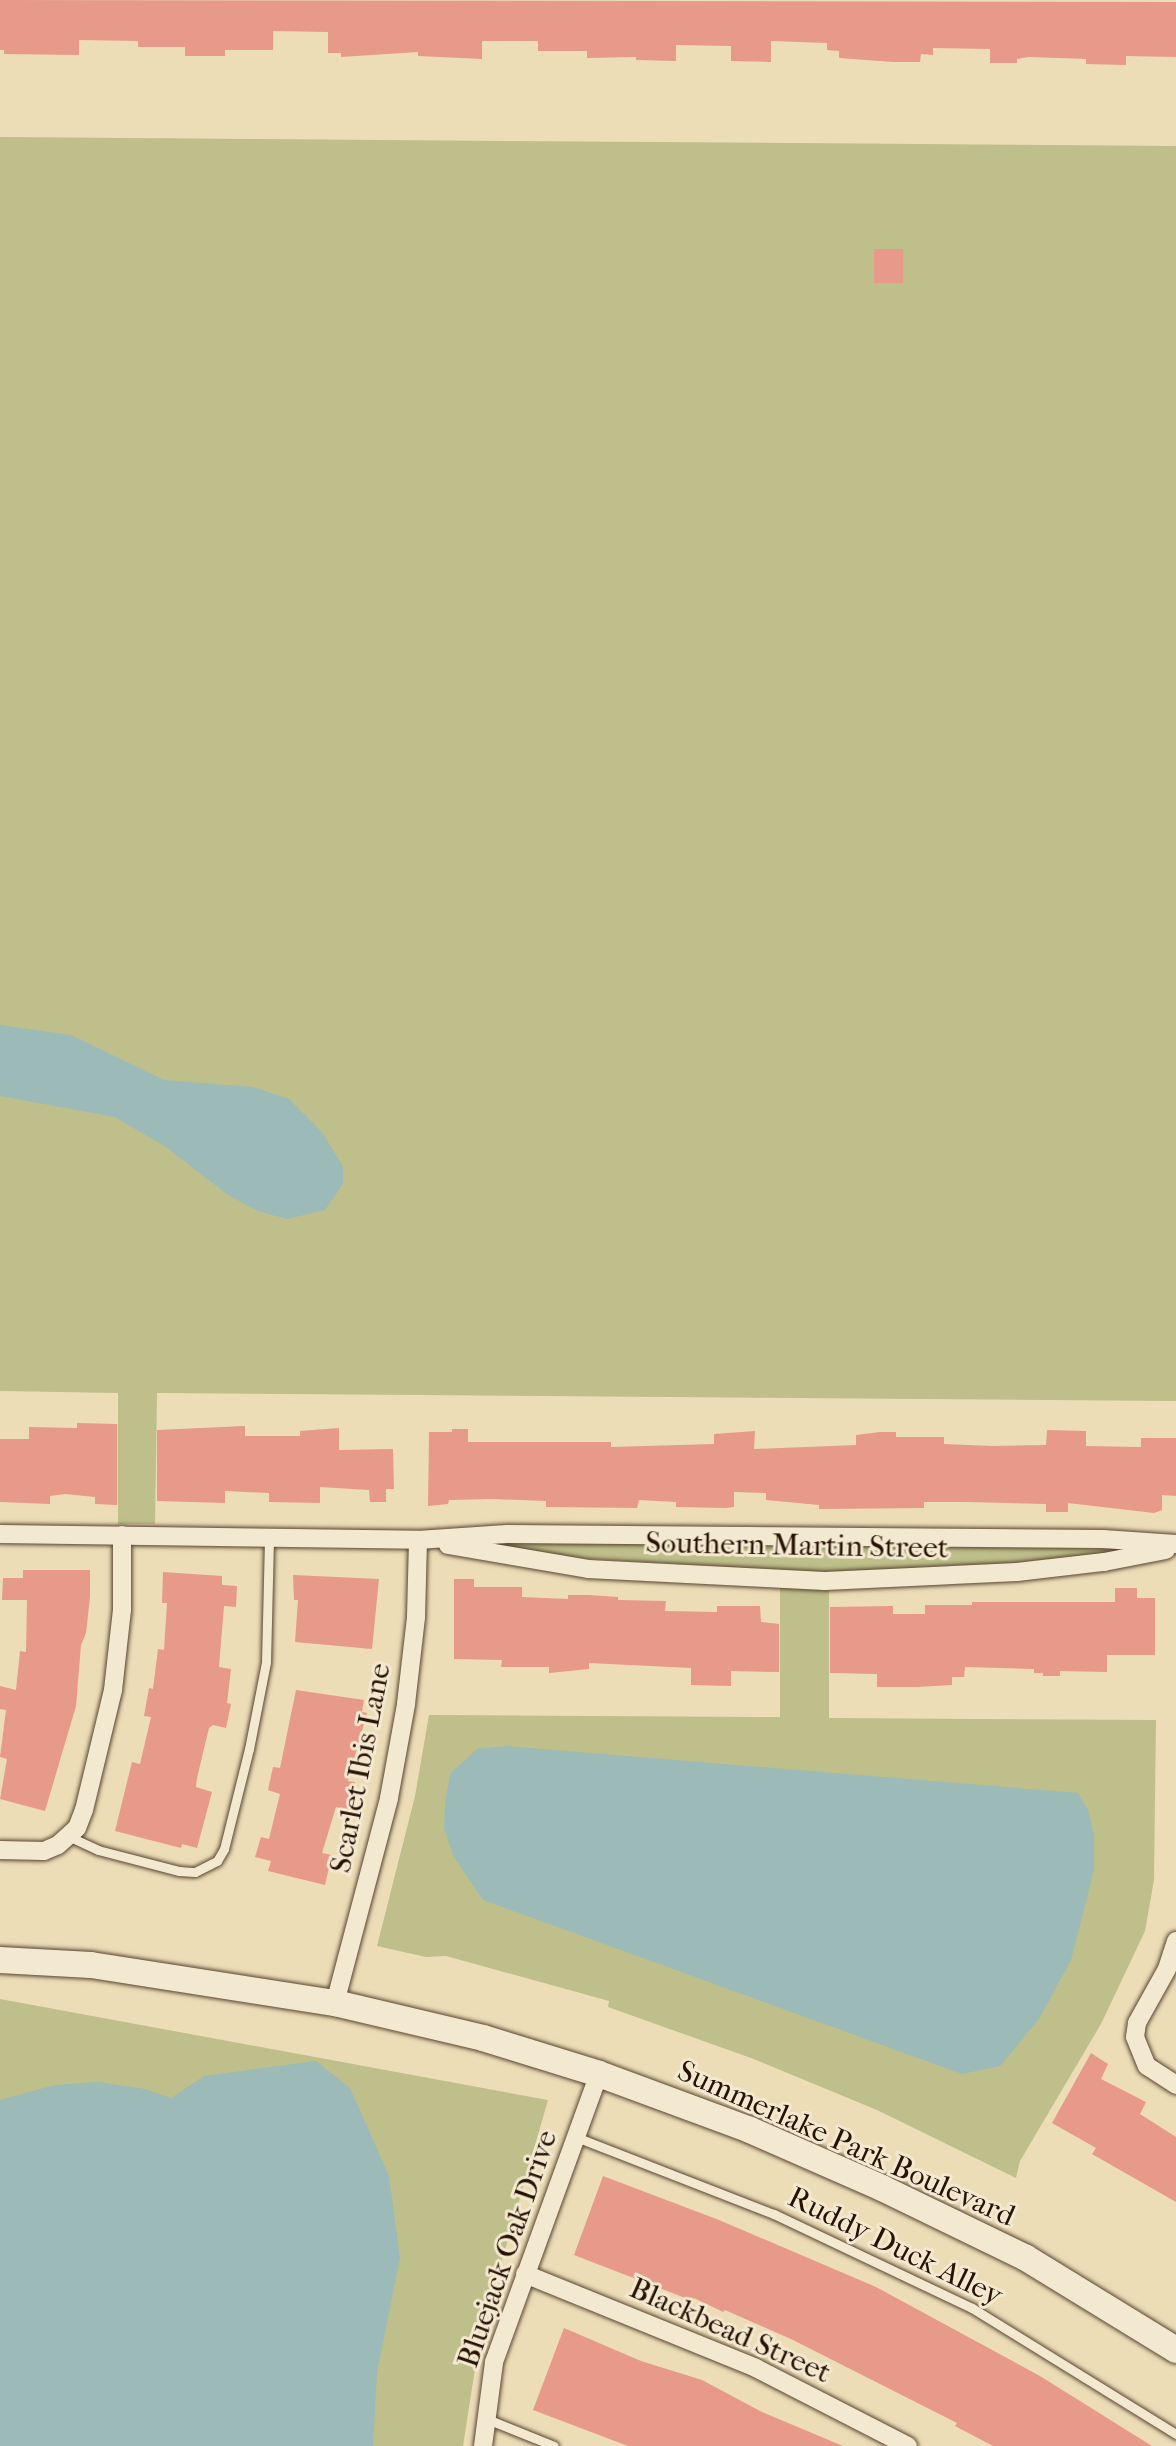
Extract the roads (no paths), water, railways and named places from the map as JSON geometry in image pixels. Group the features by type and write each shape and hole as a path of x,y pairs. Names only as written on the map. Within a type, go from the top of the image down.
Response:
{"main road":[{"name":"Summerlake Park Boulevard","path":"0,1960 91,1965 335,2003 483,2038 599,2074 750,2130 882,2188 1026,2258 1176,2350"}],"street":[{"name":"Southern Martin Street","path":"0,1534 418,1540 507,1534 1103,1539 1176,1546"},
{"path":"0,1850 44,1851 77,1828 84,1810 113,1690 122,1610 122,1535"},
{"name":"Southern Martin Street","path":"418,1540 588,1569 825,1581 1017,1572 1104,1562 1176,1546"},
{"name":"Scarlet Ibis Lane","path":"335,2003 389,1798 406,1704 416,1617 418,1540"},
{"path":"1176,1941 1167,1969 1137,2023 1135,2037 1147,2066 1176,2085"},
{"name":"Bluejack Oak Drive","path":"483,2446 484,2418 494,2362 599,2074"},
{"name":"Blackbead Street","path":"525,2274 756,2368 908,2446"},
{"path":"869,2446 882,2431"}],"lane":[{"path":"68,1836 98,1850 179,1871 206,1870 217,1861 224,1849 249,1749 266,1662 269,1538"},
{"name":"Ruddy Duck Alley","path":"576,2137 774,2214 972,2308 1176,2434"},
{"path":"484,2418 554,2446"}],"water":[{"path":"0,1025 71,1035 164,1080 253,1087 289,1099 322,1132 343,1167 343,1184 325,1210 287,1219 258,1211 228,1195 166,1147 115,1117 0,1096"},
{"path":"506,1746 1078,1793 1088,1810 1094,1835 1094,1870 1071,1960 1039,2019 1000,2066 962,2074 483,1900 454,1857 444,1829 445,1804 450,1774 477,1749"},
{"path":"316,2061 350,2088 389,2176 400,2258 377,2372 373,2446 0,2446 0,2100 55,2085 98,2082 145,2089 171,2098 204,2076"}]}
